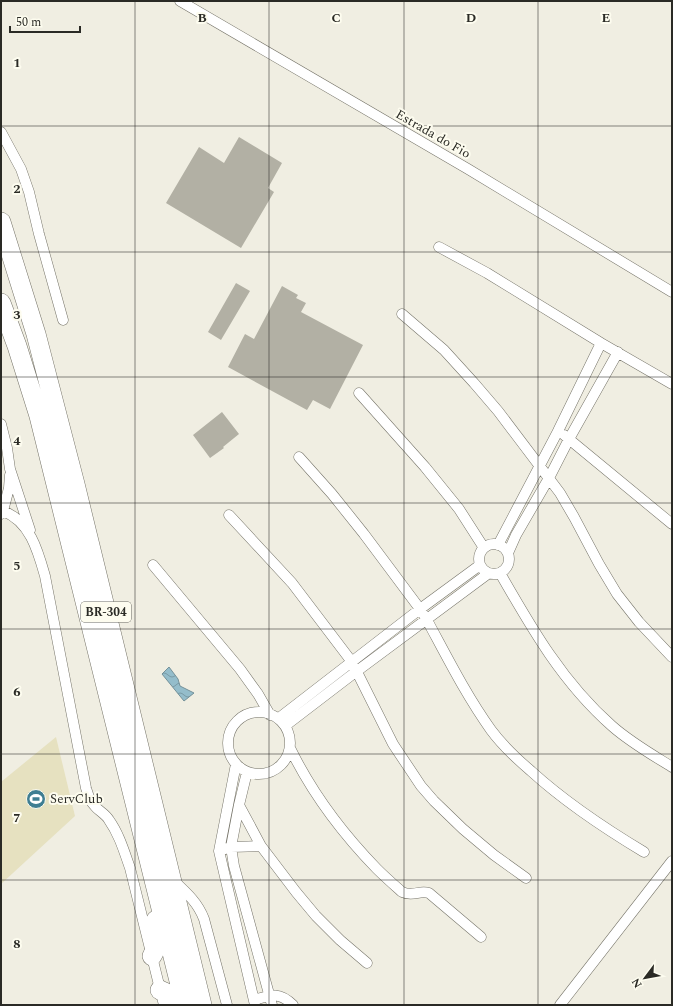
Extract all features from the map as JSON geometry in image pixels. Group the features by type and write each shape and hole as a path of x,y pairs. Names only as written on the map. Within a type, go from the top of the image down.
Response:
{"highway":[{"name":"BR-304","path":"1,222 36,334 73,477 202,1005"},
{"name":"BR-304","path":"1,303 17,346 38,416 159,899 156,909 156,946 164,973"},
{"path":"164,973 178,1005"},
{"path":"164,973 185,1005"}],"street":[{"name":"Estrada do Fio","path":"180,1 468,169 672,292"},
{"path":"1,132 21,169 29,192 41,242 63,320"},
{"path":"439,248 451,253 487,274 672,384"},
{"path":"402,314 444,350 498,411 560,493 617,594 639,622 672,658"},
{"path":"498,545 558,431 601,343"},
{"path":"508,553 516,535 618,352"},
{"path":"359,393 426,467 459,510 484,548"},
{"path":"1,424 10,469 45,576 86,788 93,804 111,821 123,847 164,973"},
{"path":"558,431 672,524"},
{"path":"299,457 332,494 364,534 420,609 464,689 492,731 516,758 551,789 614,834 644,852"},
{"path":"10,469 9,488 2,513 9,513 15,517 33,540"},
{"path":"229,515 292,583 352,662 393,744 421,786 463,829 494,855 526,878"},
{"path":"493,544 498,545 504,548 508,553 508,565 505,570 500,573 489,574 484,571 480,565 479,558 484,548 493,544"},
{"path":"153,565 240,669 289,734 289,753 285,761 277,769 268,773 257,774 247,772 236,764 228,749 228,739 231,729 237,721 246,715 255,712 266,713 278,720"},
{"path":"278,720 420,609 480,565"},
{"path":"500,573 534,631 557,666 582,697 612,726 635,744 672,768"},
{"path":"278,720 356,672 489,574"},
{"path":"290,748 304,775 326,809 377,870 406,894 429,893 481,936"},
{"path":"236,764 219,851 254,1003 271,1000 274,995 288,1000 293,1005"},
{"path":"247,772 231,847 234,866 271,1000"},
{"path":"239,805 261,846 316,916 340,940 367,963"},
{"path":"219,851 231,847 261,846"},
{"path":"560,1005 672,861"},
{"path":"171,878 189,895 202,913 227,1005"}],"shaded area":[{"name":"ServClub","path":"56,737 75,816 1,884 1,782"}],"water":[{"path":"169,667 178,679 180,686 194,693 184,701 162,674"}],"building":[{"path":"239,137 282,163 268,188 274,192 241,248 166,203 199,147 224,163"},
{"path":"236,283 250,291 221,340 208,332"},
{"path":"282,286 298,295 296,298 306,303 301,312 363,345 330,409 313,400 307,410 228,367 245,334 254,339"},
{"path":"222,412 239,434 223,447 224,448 210,458 193,435"}],"place":[{"name":"ServClub","path":"36,799"}]}
